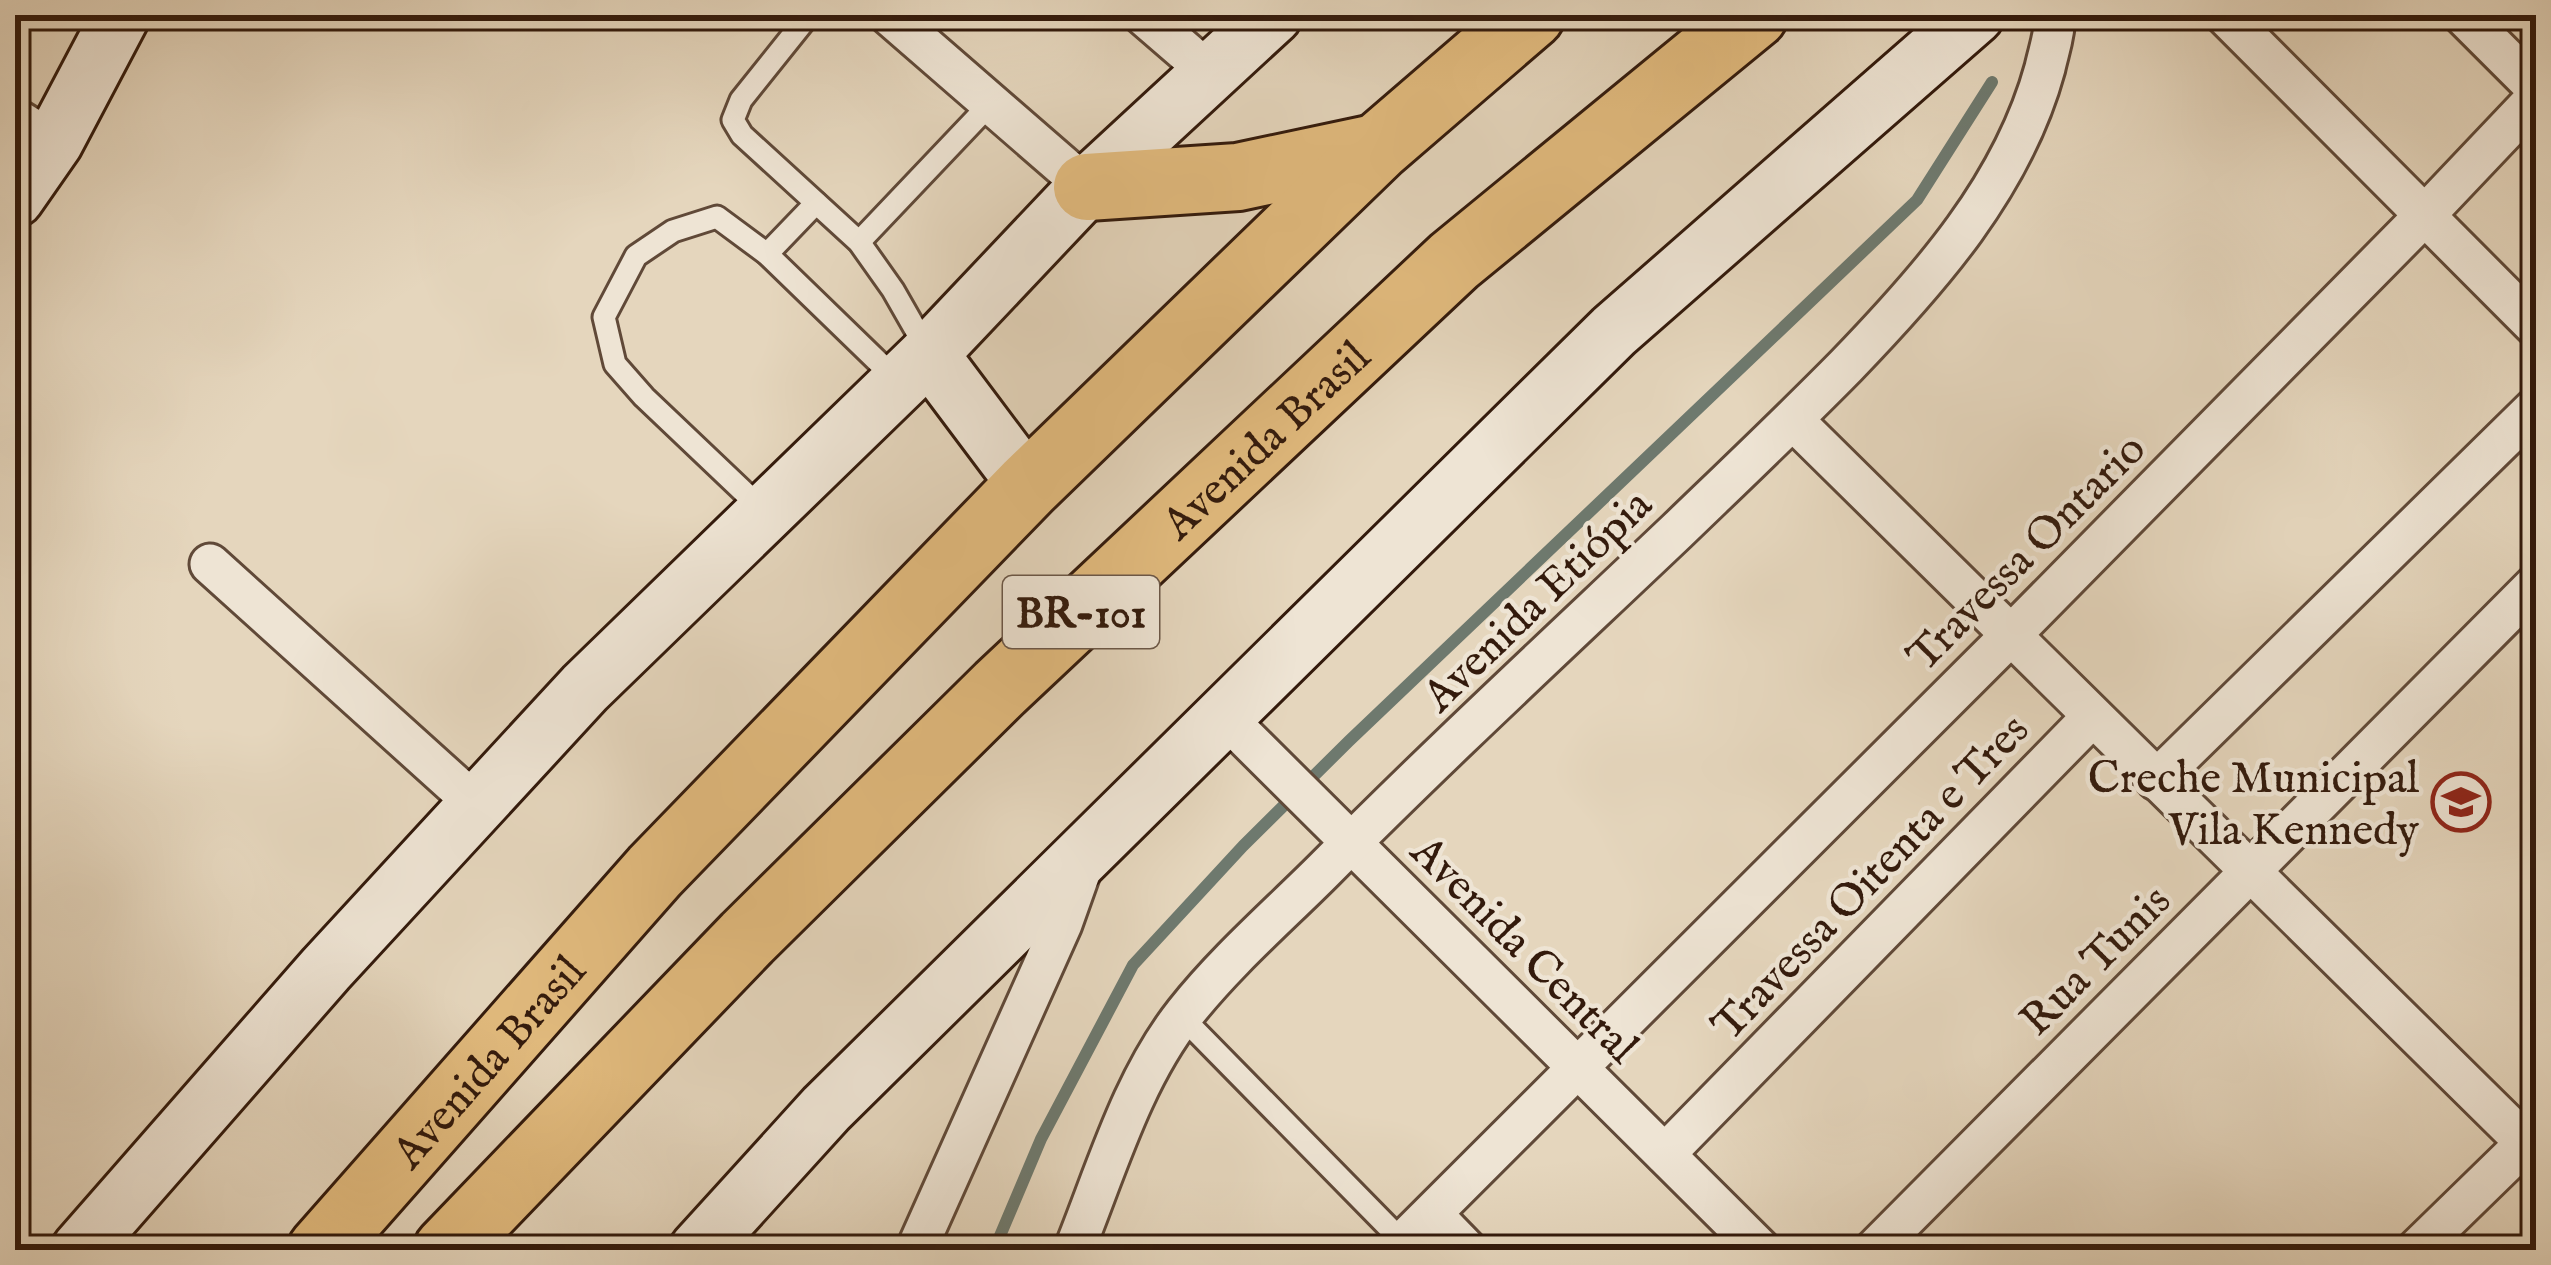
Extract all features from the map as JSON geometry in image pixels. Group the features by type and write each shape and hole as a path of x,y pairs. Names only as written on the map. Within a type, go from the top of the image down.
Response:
{"highway":[{"name":"Avenida Brasil","path":"321,1250 655,872 1028,486 1378,147 1531,15"},
{"name":"Avenida Brasil","path":"447,1250 746,938 1035,655 1454,262 1754,15"},
{"path":"1088,187 1238,177 1378,147"}],"street":[{"path":"15,198 34,130 121,15"},
{"path":"889,15 1088,187"},
{"path":"1143,15 1209,72"},
{"path":"80,1250 311,985 585,688 914,368 1088,187 1273,15"},
{"path":"698,1250 826,1108 1087,850 1240,731 1614,332 1975,15"},
{"name":"Avenida Etiópia","path":"1074,1250 1133,1104 1158,1055 1205,988 1793,420 1902,308 1960,237 2003,171 2036,102 2055,15"},
{"path":"2225,15 2536,327"},
{"path":"2462,15 2536,88"},
{"name":"Travessa Ontario","path":"1399,1246 2009,636 2536,98"},
{"path":"914,368 1028,486"},
{"path":"2156,780 2536,407"},
{"path":"1793,420 2249,872 2531,1138 2438,1243"},
{"path":"210,564 477,805"},
{"name":"Rua Tunis","path":"1874,1250 2536,584"},
{"name":"Travessa Oitenta e Tres","path":"1665,1154 2092,717"},
{"name":"Avenida Central","path":"1240,731 1760,1250"},
{"path":"916,1250 1062,924 1087,850"},
{"path":"1432,1214 1467,1250"}],"lane":[{"path":"809,15 741,100 733,120 742,135 859,242 893,290 914,368"},
{"path":"859,242 991,103"},
{"path":"767,254 816,203"},
{"path":"766,512 615,364 604,317 636,256 673,231 717,217 914,368"},
{"path":"1182,1017 1399,1246"}],"waterway":[{"path":"994,1250 1041,1139 1133,965 1349,741 1917,200 1992,82"}],"place":[{"name":"Creche Municipal Vila Kennedy","path":"2461,802"}]}
